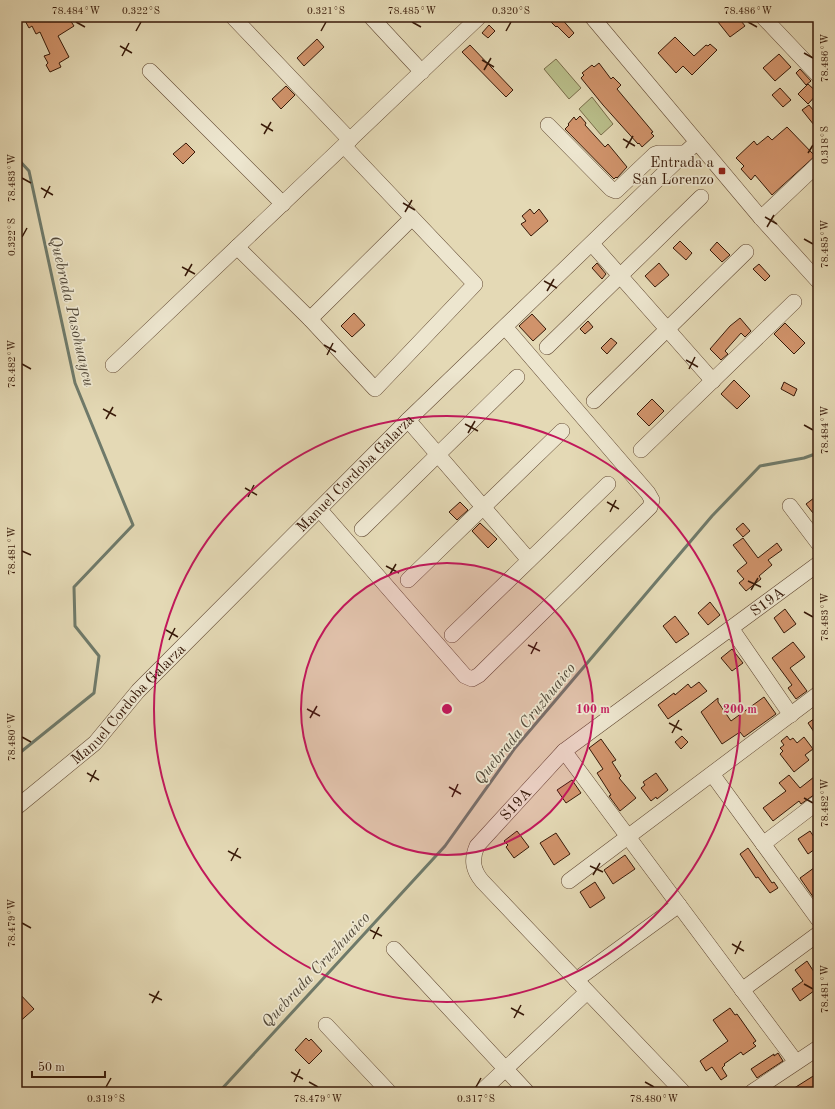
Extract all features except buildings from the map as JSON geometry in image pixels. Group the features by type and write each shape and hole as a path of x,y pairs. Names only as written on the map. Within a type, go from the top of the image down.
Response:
{"street":[{"path":"233,17 347,143 412,218 475,284 374,389 310,319 238,247"},
{"path":"371,17 422,72"},
{"path":"113,365 479,17"},
{"path":"592,17 761,218 818,281"},
{"path":"763,17 818,75"},
{"path":"150,71 283,204"},
{"path":"548,125 611,189 614,190 618,189 655,154 685,152"},
{"name":"Manuel Cordoba Galarza","path":"17,807 95,743 138,691 408,420 697,142"},
{"path":"761,218 818,164"},
{"path":"547,348 701,197"},
{"path":"310,319 412,218"},
{"path":"592,244 713,381"},
{"path":"594,401 746,252"},
{"path":"641,450 794,302"},
{"path":"320,510 465,676 472,679 479,675 650,507 651,496 505,327"},
{"path":"362,529 517,378"},
{"path":"408,420 529,560"},
{"path":"408,580 562,431"},
{"path":"452,635 608,484"},
{"path":"790,506 818,543"},
{"name":"S19A","path":"683,1092 482,881 476,874 473,865 473,855 477,846 564,751 818,564"},
{"path":"731,628 791,714"},
{"path":"568,881 818,694"},
{"path":"564,751 796,1062"},
{"path":"712,774 818,919"},
{"path":"763,844 818,802"},
{"path":"576,980 678,905"},
{"path":"742,990 818,934"},
{"path":"394,949 527,1092"},
{"path":"481,1092 587,992"},
{"path":"326,1025 390,1092"},
{"path":"752,1092 818,1048"}],"green space":[{"path":"556,59 581,88 569,99 544,69"},
{"path":"592,97 613,124 601,135 579,109"}],"waterway":[{"name":"Quebrada Pasohuaycu","path":"17,158 29,171 75,383 133,525 74,587 75,626 99,656 94,693 17,755"},
{"name":"Quebrada Cruzhuaico","path":"219,1092 445,846 515,748 712,516 760,466 804,458 818,453"}],"place":[{"name":"Entrada a San Lorenzo","path":"722,171"}]}
